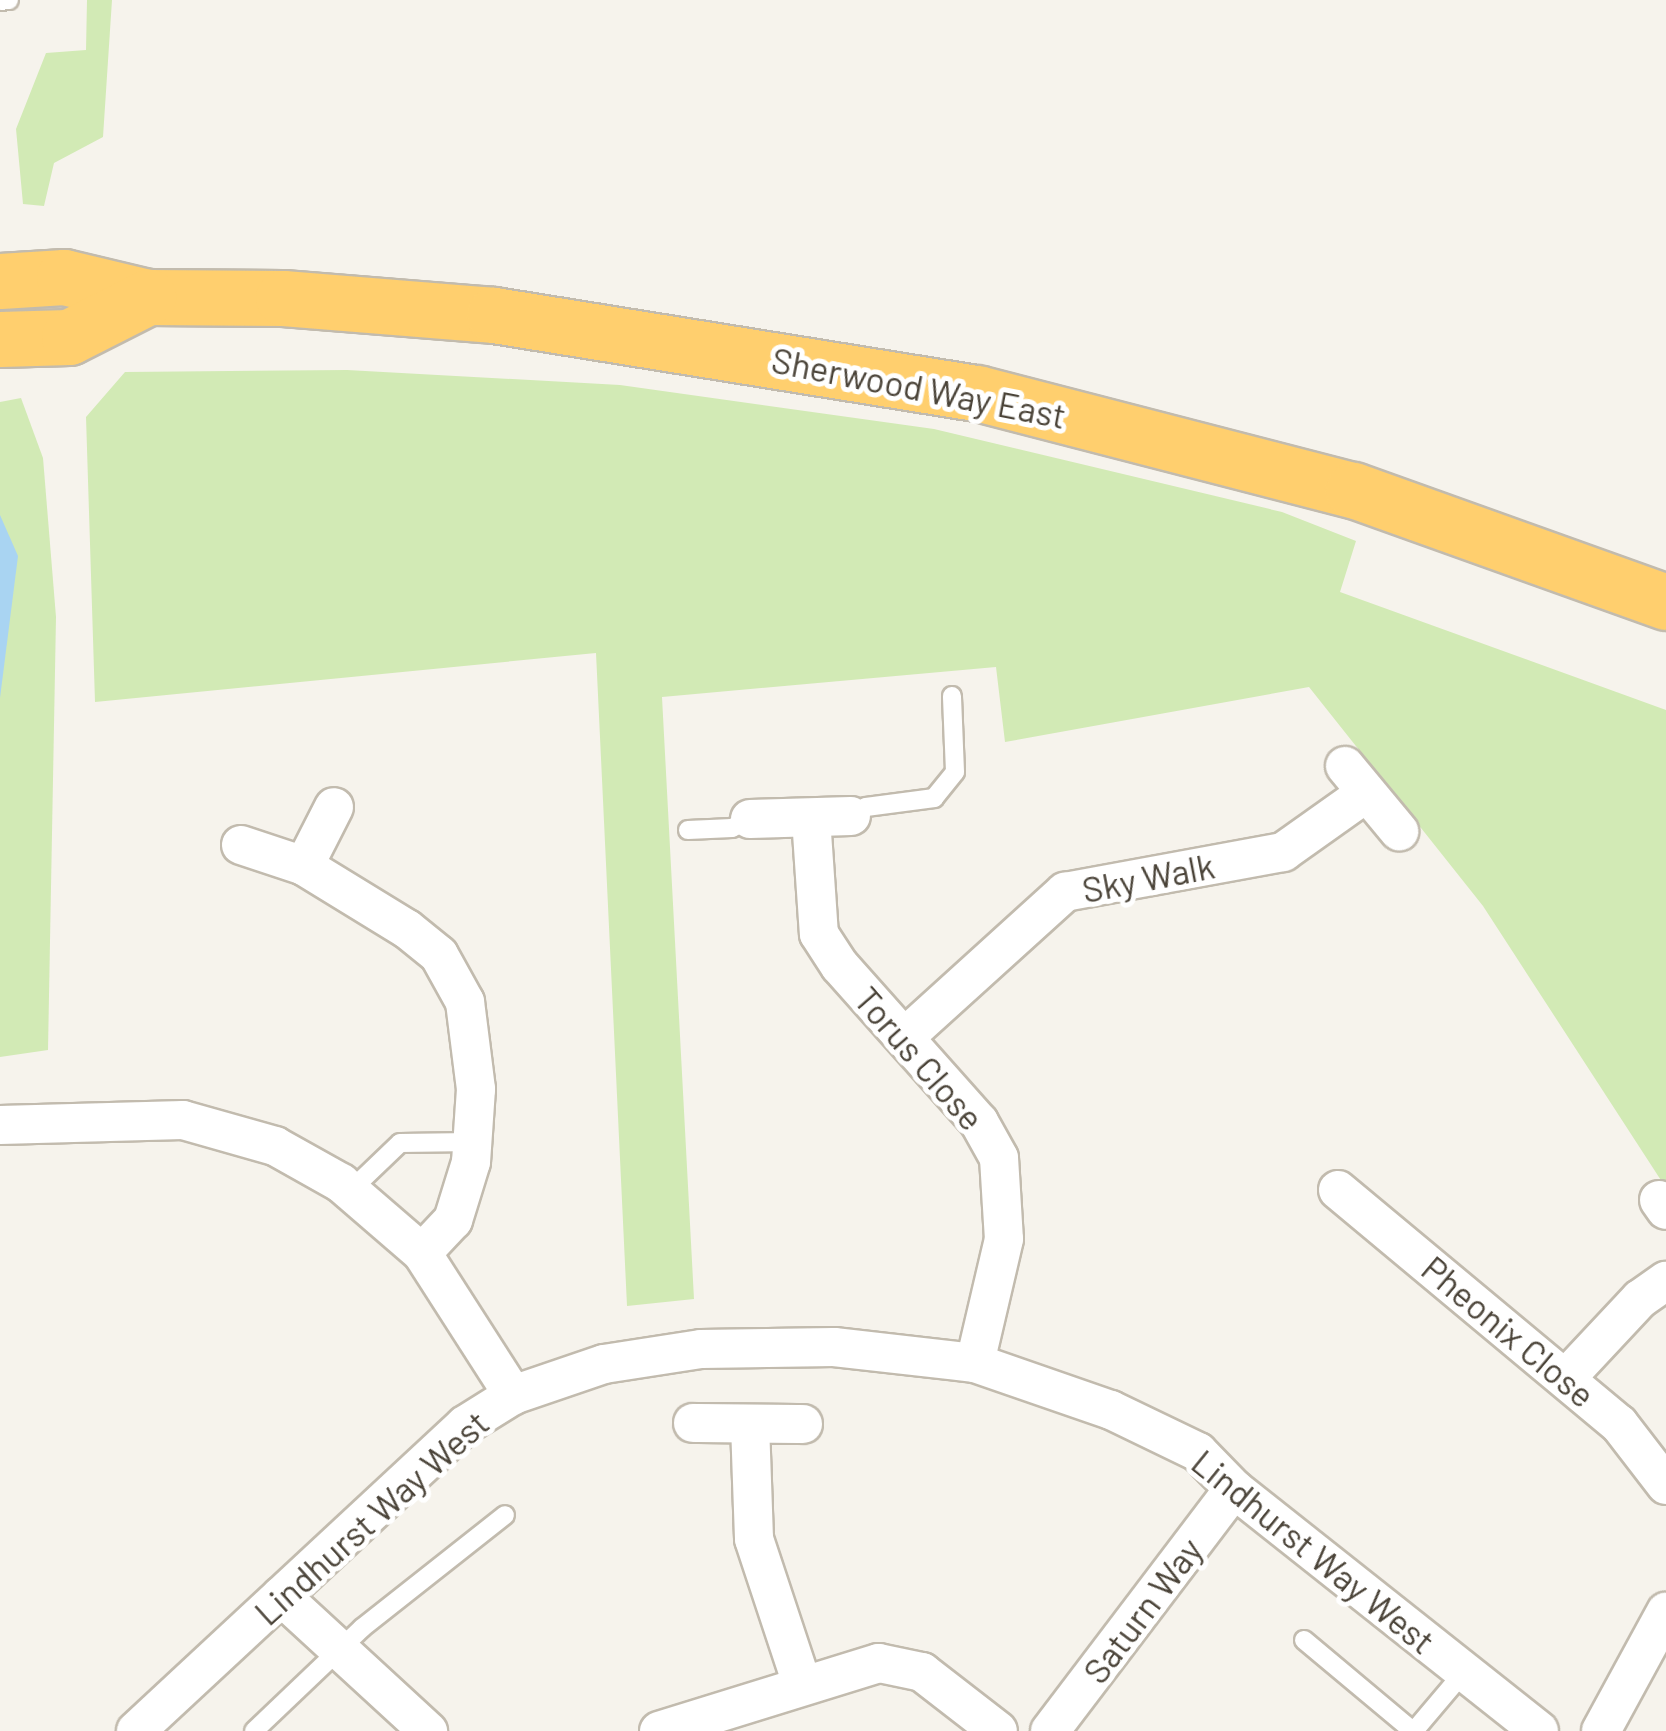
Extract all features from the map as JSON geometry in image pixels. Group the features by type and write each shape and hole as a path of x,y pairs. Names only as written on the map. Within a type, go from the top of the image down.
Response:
{"highway":[{"name":"Sherwood Way East","path":"0,281 64,278 148,297 283,298 494,315 977,392 1353,490 1666,602"},
{"name":"Sherwood Way East","path":"0,340 70,337 148,297"}],"street":[{"name":"Sky Walk","path":"906,1036 1065,892 1283,852 1355,779 1399,831"},
{"path":"304,866 334,806"},
{"path":"750,819 851,816"},
{"name":"Torus Close","path":"811,818 819,934 840,966 979,1122 999,1158 1004,1239 975,1363"},
{"path":"241,844 304,866 440,955 465,1002 474,1040 472,1142 458,1210 422,1253"},
{"path":"0,1126 182,1120 275,1146 350,1191 422,1253 513,1395"},
{"name":"Pheonix Close","path":"1338,1190 1566,1378 1648,1455 1666,1486"},
{"path":"1566,1378 1640,1299 1666,1281"},
{"name":"Lindhurst Way West","path":"136,1731 465,1424 513,1395 604,1364 701,1349 834,1347 975,1363 1111,1410 1198,1452 1234,1489 1539,1731"},
{"path":"693,1423 803,1424"},
{"path":"750,1424 754,1539 802,1684"},
{"name":"Saturn Way","path":"1050,1731 1234,1489"},
{"path":"282,1596 428,1731"},
{"path":"1601,1731 1666,1612"},
{"path":"659,1731 802,1684 898,1664 922,1672 998,1731"}],"lane":[{"path":"0,1 9,0"},
{"path":"851,816 866,807 934,798 955,772 952,696"},
{"path":"688,830 732,828 750,819"},
{"path":"350,1191 400,1143 472,1142"},
{"path":"254,1731 342,1650 505,1515"},
{"path":"1304,1640 1413,1731 1463,1672"}],"green space":[{"path":"87,0 112,0 103,137 54,163 44,206 23,204 16,129 46,53 86,50"},
{"path":"347,370 620,385 934,429 1282,512 1356,541 1340,592 1666,710 1666,1188 1483,906 1309,687 1005,742 996,667 662,697 694,1299 627,1306 596,653 95,702 86,417 125,372"},
{"path":"21,398 43,458 56,617 48,1050 0,1057 0,402"}],"water":[{"path":"0,515 18,556 0,698"}]}
